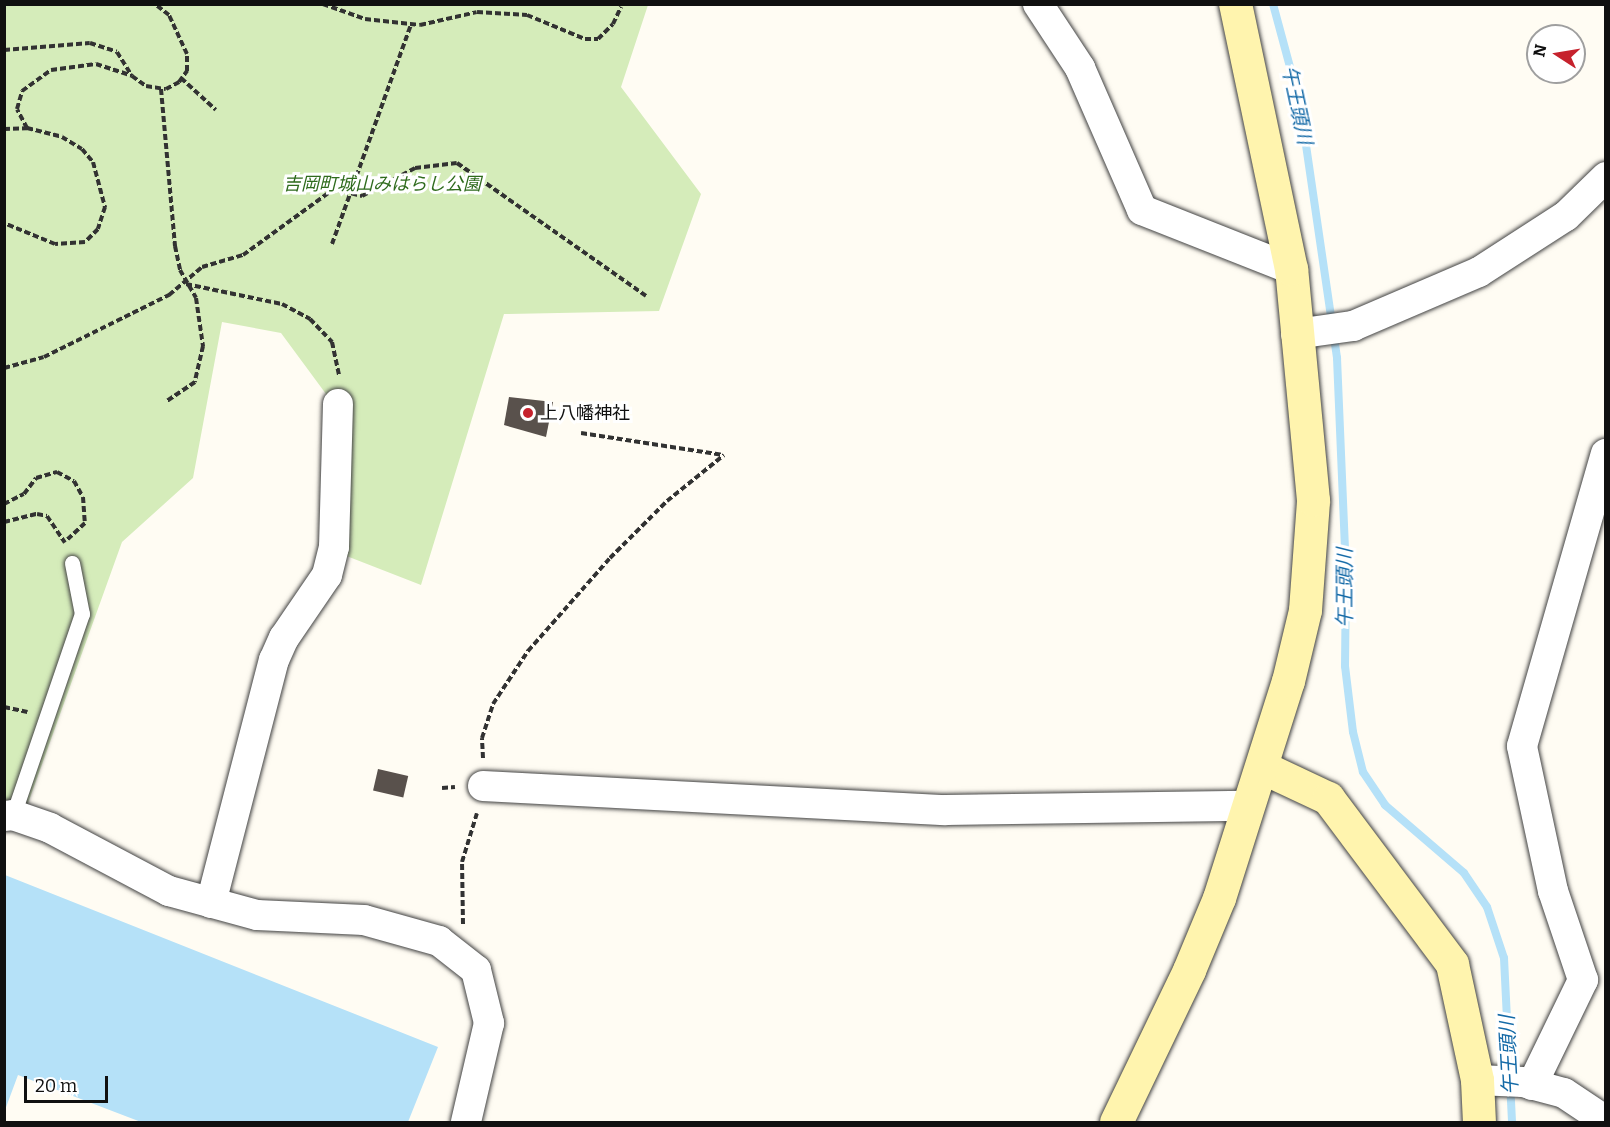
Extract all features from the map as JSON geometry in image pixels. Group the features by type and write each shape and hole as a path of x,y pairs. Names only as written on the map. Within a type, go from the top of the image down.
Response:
{"street":[{"path":"1038,4 1080,68 1142,210 1291,269"},
{"path":"1116,1122 1189,970 1219,898 1262,767 1305,610 1313,500 1307,333 1291,269 1235,4"},
{"path":"1307,333 1353,326 1479,272 1566,216 1605,177"},
{"path":"211,903 274,660 284,638 327,575 334,547 338,404"},
{"path":"1479,1122 1583,980 1553,891 1522,746 1605,454"},
{"path":"1262,767 1328,798 1452,964 1507,1081"},
{"path":"483,786 945,810 1248,806"},
{"path":"9,815 50,828 169,891 257,915 364,921 439,941 473,968 489,1023 466,1122"},
{"path":"1507,1081 1564,1092 1605,1121"}],"lane":[{"path":"9,815 82,614 72,563"}],"path":[{"path":"27,128 17,109 22,91 51,70 96,64 132,76 146,86 161,88 181,78 187,70 187,54 169,15 155,4"},
{"path":"323,4 365,20 411,25 477,12 517,15 546,22 585,39 598,39 614,24 621,7"},
{"path":"332,244 411,25"},
{"path":"4,50 90,43 117,52 132,76"},
{"path":"181,78 216,110"},
{"path":"161,88 170,211 185,283 196,298 203,346 201,367 195,382 167,401"},
{"path":"4,129 27,128 62,137 82,149 93,162 105,207 98,229 85,242 55,244 4,223"},
{"path":"4,368 44,357 185,283 202,267 243,255 334,189 350,193 371,194 415,168 457,163 646,296"},
{"path":"185,283 282,304 310,319 332,342 339,370 338,404"},
{"path":"473,968 463,933 462,862 483,786 482,738 493,704 528,651 571,598 667,501 724,455 581,433"},
{"path":"4,504 24,494 36,478 57,472 74,482 83,497 85,523 65,542"},
{"path":"4,522 37,514 47,516 65,542 72,563"}],"green space":[{"name":"吉岡町城山みはらし公園","path":"4,5 648,5 621,87 701,194 659,311 504,314 421,585 326,548 329,484 326,394 281,333 222,322 193,478 122,542 27,806 4,806"}],"water":[{"path":"5,875 438,1047 408,1122 141,1122 18,1075 5,1110"}],"building":[{"name":"上八幡神社","path":"509,397 553,402 546,437 504,425"},
{"path":"378,769 408,776 403,797 373,790"}],"waterway":[{"name":"午王頭川","path":"1273,4 1300,104 1337,358 1346,571 1345,666 1353,732 1363,772 1385,805 1464,873 1487,907 1504,958 1512,1122"}],"place":[{"name":"上八幡神社","path":"528,413"}]}
